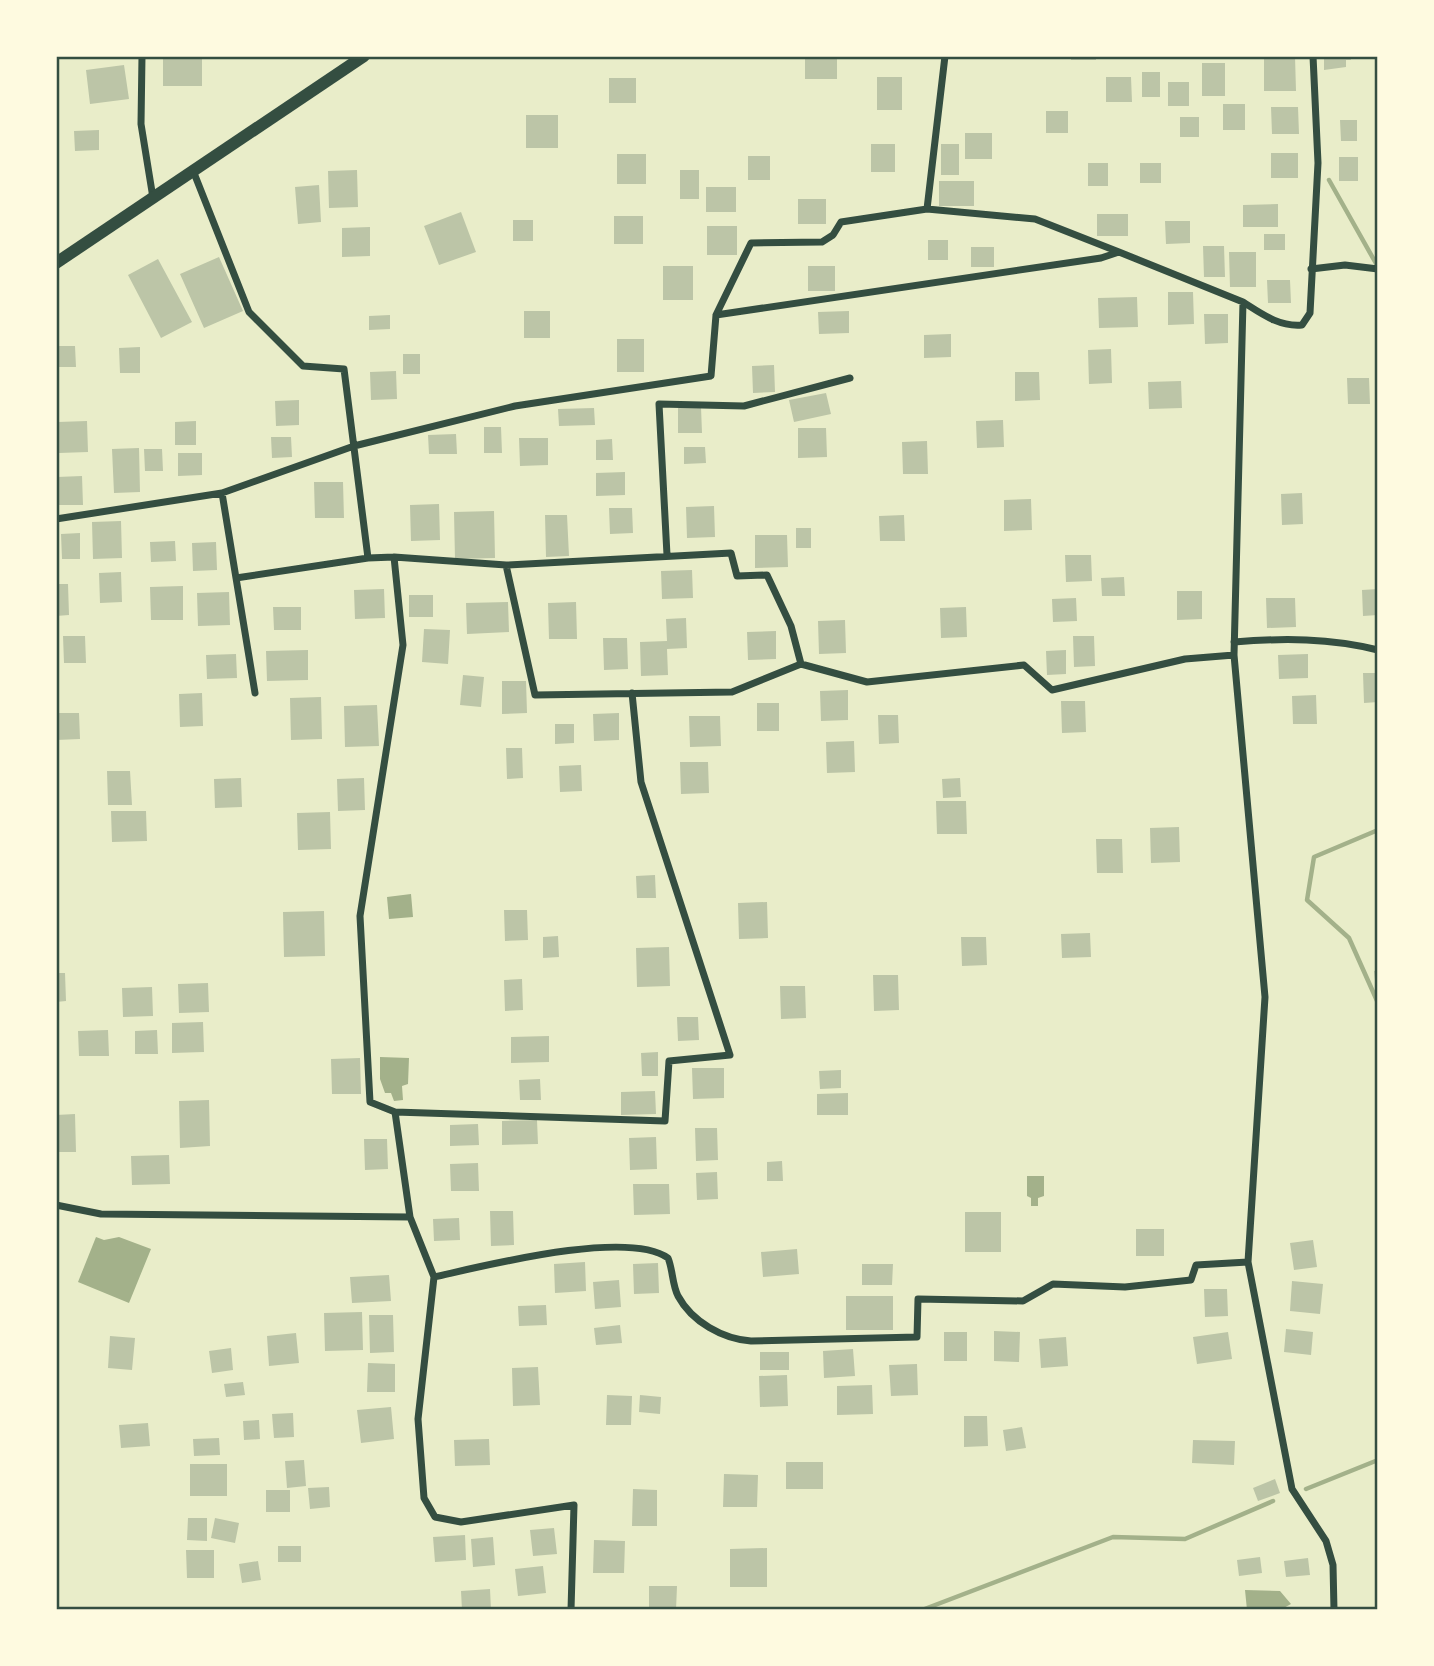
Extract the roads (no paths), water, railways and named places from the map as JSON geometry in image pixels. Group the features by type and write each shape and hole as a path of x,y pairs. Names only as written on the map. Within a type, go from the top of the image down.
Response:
{"highway":[{"path":"56,263 153,201 364,56"}],"street":[{"path":"142,56 141,124 153,201"},
{"path":"927,209 944,56"},
{"path":"56,519 222,493 354,446 515,406 711,376 716,315 751,243 822,242 833,235 841,222 927,209 1035,219 1243,302 1278,323 1302,325 1310,313 1318,163 1313,56"},
{"path":"194,173 249,312 303,366 344,369 368,558"},
{"path":"716,315 1101,258 1119,252"},
{"path":"1311,269 1345,265 1378,269"},
{"path":"1243,302 1234,655 1265,997 1248,1262 1292,1489 1326,1541 1333,1565 1334,1610"},
{"path":"667,555 659,404 744,407 850,378"},
{"path":"222,493 255,693"},
{"path":"236,578 368,558 394,557 506,565 731,553 737,576 767,575 791,626 802,664"},
{"path":"394,557 403,645 359,916 370,1102 396,1112 665,1121 669,1061 730,1055 642,782 632,693"},
{"path":"506,565 535,695 732,691 802,664 867,682 1024,665 1052,690 1185,659 1234,655"},
{"path":"1234,642 1279,639 1325,641 1378,650"},
{"path":"396,1112 410,1217 434,1277 418,1419 424,1498 435,1517 461,1522 574,1505 571,1610"},
{"path":"56,1205 101,1214 410,1217"},
{"path":"434,1277 508,1260 600,1248 648,1248 668,1258 678,1296 706,1326 737,1340 751,1341 917,1337 918,1299 1023,1301 1054,1284 1125,1287 1191,1280 1196,1265 1248,1262"}],"waterway":[{"path":"1329,180 1378,267"},
{"path":"1378,830 1314,857 1307,900 1349,938 1378,1003"},
{"path":"1306,1489 1378,1460"},
{"path":"922,1610 1113,1537 1185,1539 1273,1501"}]}
